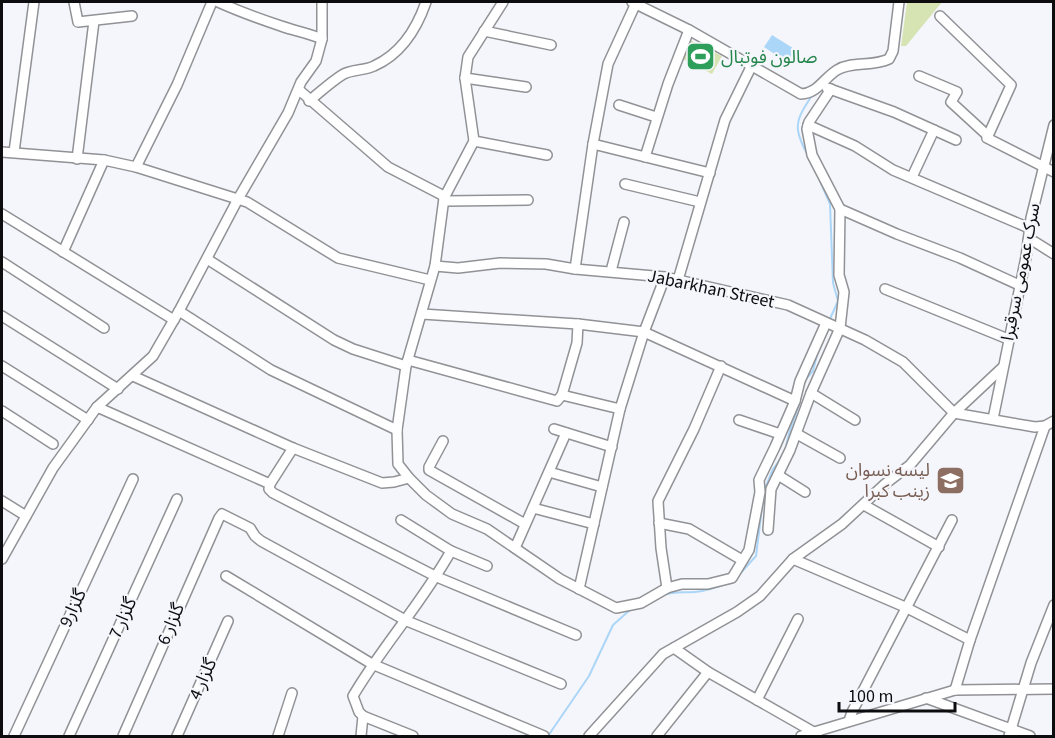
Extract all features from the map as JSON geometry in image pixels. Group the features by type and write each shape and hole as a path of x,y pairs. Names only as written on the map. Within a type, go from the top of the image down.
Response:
{"street":[{"path":"14,152 34,2"},
{"path":"74,2 78,22 132,16"},
{"path":"136,167 177,85 212,2"},
{"path":"218,2 235,10 322,39"},
{"path":"2,557 53,468 97,407 153,356 174,320 237,199 288,113 305,75 316,61 322,39 322,2"},
{"path":"309,101 343,74 375,66 392,55 420,19 426,2"},
{"path":"503,2 468,57 465,78 474,141 444,200 435,266 407,363 397,430 398,464 426,495 452,514 487,529 544,569 616,608 641,603 667,588 682,584 708,584 732,578 749,550 760,492 759,480 795,401 800,381 826,323"},
{"path":"574,269 593,144 610,56 634,2 689,30 801,94 808,94 836,71 847,66 871,65 889,59 893,51 899,2"},
{"path":"940,16 1011,85 987,135"},
{"path":"77,159 94,21"},
{"path":"645,157 656,117 689,30"},
{"path":"484,31 551,45"},
{"path":"678,280 725,120 751,67"},
{"path":"919,76 957,92 951,102 989,139 1053,172"},
{"path":"465,78 526,87"},
{"path":"820,85 894,112 956,140"},
{"path":"768,530 771,489 797,434 811,393 840,328 844,292 839,275 840,209 812,155 808,125 831,89"},
{"path":"299,90 388,167 442,195 444,200"},
{"path":"619,105 656,117"},
{"path":"808,125 855,146 893,170 1029,228"},
{"name":"سرک عمومی سرقبرا","path":"993,419 1029,228 1053,125"},
{"path":"912,177 934,130"},
{"path":"474,141 547,155"},
{"path":"593,144 710,173"},
{"path":"2,152 105,160 136,167 247,202 338,258 430,280"},
{"path":"63,252 105,160"},
{"path":"625,184 700,202"},
{"path":"444,200 528,200"},
{"path":"840,209 1019,285"},
{"path":"2,213 174,320"},
{"path":"611,271 624,222"},
{"path":"1028,241 1035,242 1053,254"},
{"path":"207,259 334,340 353,349 557,401 562,395 577,343 578,324"},
{"path":"2,262 104,328"},
{"name":"Jabarkhan Street","path":"435,266 458,268 500,263 546,264 574,269 611,271 664,277 788,305 840,328 903,362 954,413"},
{"path":"579,589 621,409 644,332 664,277"},
{"path":"885,289 1008,339"},
{"path":"179,311 271,370 397,430"},
{"path":"422,314 578,324 644,332 795,401"},
{"path":"2,316 118,389"},
{"path":"2,366 88,420"},
{"path":"667,588 658,501 694,429 721,366"},
{"path":"589,736 663,654 737,612 760,596 792,559 842,524 885,484 910,465 954,413 1002,368"},
{"path":"133,376 293,448 382,483 409,478"},
{"path":"811,393 855,420"},
{"path":"562,395 621,409"},
{"path":"97,407 270,484"},
{"path":"2,411 53,444"},
{"path":"954,413 1035,427 1051,420"},
{"path":"740,420 780,434"},
{"path":"955,690 970,640 1051,420"},
{"path":"554,429 612,447"},
{"path":"515,548 567,433"},
{"path":"797,434 840,458"},
{"path":"443,441 429,470 525,524"},
{"path":"293,448 270,484 269,489 273,493 437,577 576,635"},
{"path":"549,472 602,488"},
{"path":"778,475 805,492"},
{"name":"گلزار9","path":"14,736 133,479"},
{"name":"گلزار 7","path":"69,736 177,499"},
{"path":"2,501 26,516"},
{"path":"864,505 939,547"},
{"path":"533,508 594,524"},
{"name":"گلزار 6","path":"123,736 198,562 222,514 250,528 261,541 407,621"},
{"path":"401,520 451,551 487,566"},
{"path":"849,721 905,607 952,520"},
{"path":"659,523 689,529 742,560"},
{"path":"413,736 363,716 353,696 372,664 407,621 437,577 451,551"},
{"path":"792,559 905,607 970,640"},
{"path":"226,576 372,664 544,736"},
{"path":"1010,733 1031,663 1053,605"},
{"path":"757,700 798,620"},
{"name":"گلزار 4","path":"177,736 228,621"},
{"path":"407,621 561,684"},
{"path":"674,648 708,672 818,735"},
{"path":"657,736 708,672"},
{"path":"801,736 818,735 849,721 955,690 1053,689"},
{"path":"278,736 292,693"},
{"path":"926,698 1010,733 1030,736"},
{"path":"361,736 363,716"}],"green space":[{"path":"907,2 942,2 906,46 901,46"},
{"name":"صالون فوتبال","path":"688,39 722,56 712,74 679,57"}],"water":[{"path":"772,35 796,50 788,63 764,47"}],"waterway":[{"path":"860,69 872,68"},
{"path":"809,157 800,139 798,125 802,111 813,94"},
{"path":"820,181 830,204 833,283 838,301 829,321"},
{"path":"805,380 813,371 818,351"},
{"path":"786,449 800,400"},
{"path":"764,491 773,469 782,457"},
{"path":"737,577 756,556 763,500"},
{"path":"661,596 703,591 728,583"},
{"path":"548,736 589,676 613,625 631,609"}],"place":[{"name":"صالون فوتبال","path":"700,57"},
{"name":"لیسه نسوان زینب کبرا","path":"951,480"}]}
